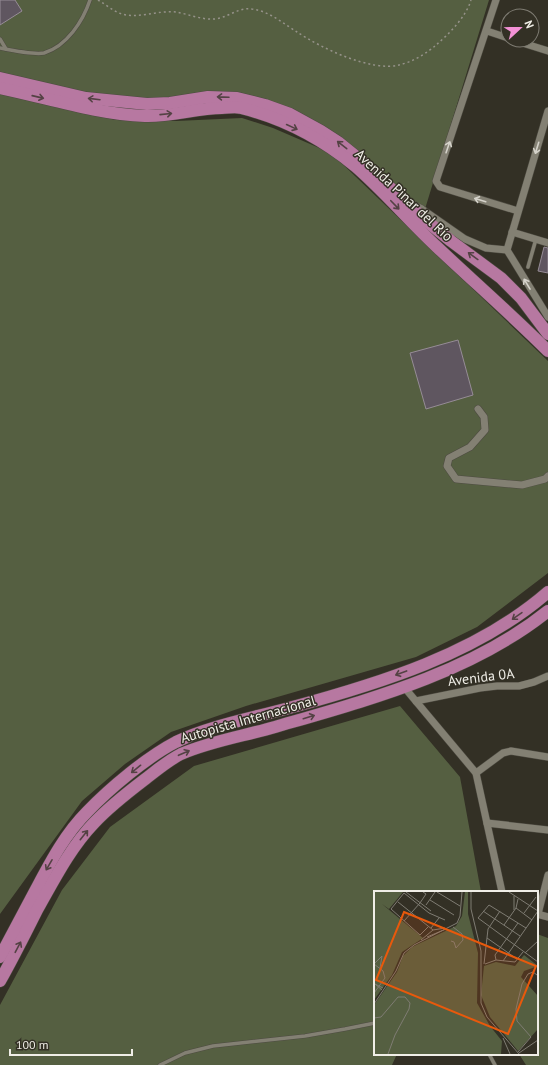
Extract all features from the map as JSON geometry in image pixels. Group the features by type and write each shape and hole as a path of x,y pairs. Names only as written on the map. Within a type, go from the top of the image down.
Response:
{"main road":[{"name":"Avenida Pinar del Río","path":"0,78 86,98 122,102 147,104 170,103 208,97 237,98 265,105 296,118 338,142 359,159 424,219 451,241 488,267 516,292 548,334"},
{"name":"Avenida Pinar del Río","path":"0,88 99,111 148,116 208,108 239,107 270,117 306,134 354,166 378,187 438,248 548,350"},
{"path":"475,281 483,284 490,281 492,274 488,267"},
{"path":"502,306 500,303 500,296 504,291 510,289 516,292"},
{"name":"Autopista Internacional","path":"0,957 49,864 77,823 107,793 156,754 177,742 199,733 373,683 421,666 478,640 497,629 529,608 548,592"},
{"name":"Autopista Internacional","path":"0,981 53,880 78,842 94,823 116,802 157,770 180,755 207,745 354,704 404,687 448,669 494,647 522,630 548,610"}],"street":[{"path":"496,0 437,179 437,184 440,187 518,211"},
{"path":"487,31 500,35"},
{"path":"536,48 548,52"},
{"path":"548,111 507,250 548,317"},
{"path":"403,200 422,209 465,239 486,248 507,250"},
{"path":"512,232 548,243"},
{"path":"478,410 484,417 485,430 470,447 449,458 447,466 456,479 522,485 545,479 548,476"},
{"name":"Avenida 0A","path":"416,701 480,688 519,686 548,676"},
{"path":"404,687 476,773 502,891"},
{"path":"476,773 503,753 511,751 548,757"},
{"path":"487,823 548,830"},
{"path":"548,875 538,914 548,917"}],"lane":[{"path":"0,48 44,53 61,43 74,30 82,20 90,0"},
{"path":"0,39 6,49"},
{"path":"528,267 536,239"},
{"path":"160,1065 185,1053 213,1046 305,1036 374,1023"},
{"path":"490,1055 495,1065"}],"path":[{"path":"98,0 117,13 128,16 174,12 206,19 216,19 242,9 252,9 265,12 316,44 365,64 389,66 400,65 427,53 444,38 464,16 471,0"}],"green space":[{"path":"0,0 489,0 425,209 402,197 303,117 84,93 0,74"},
{"path":"0,94 116,120 176,121 242,118 273,128 331,153 548,361 548,573 477,627 416,657 246,706 171,732 125,764 82,801 0,914"},
{"path":"400,706 460,777 481,891 374,891 374,1055 397,1055 392,1065 0,1065 0,1005 62,890 110,827 194,766"},
{"path":"538,934 548,938 548,1065 526,1065 520,1055 538,1055"}],"building":[{"path":"0,0 15,0 22,11 0,25"},
{"path":"544,247 548,248 548,273 538,271"},
{"path":"458,340 473,395 426,409 410,353"}]}
